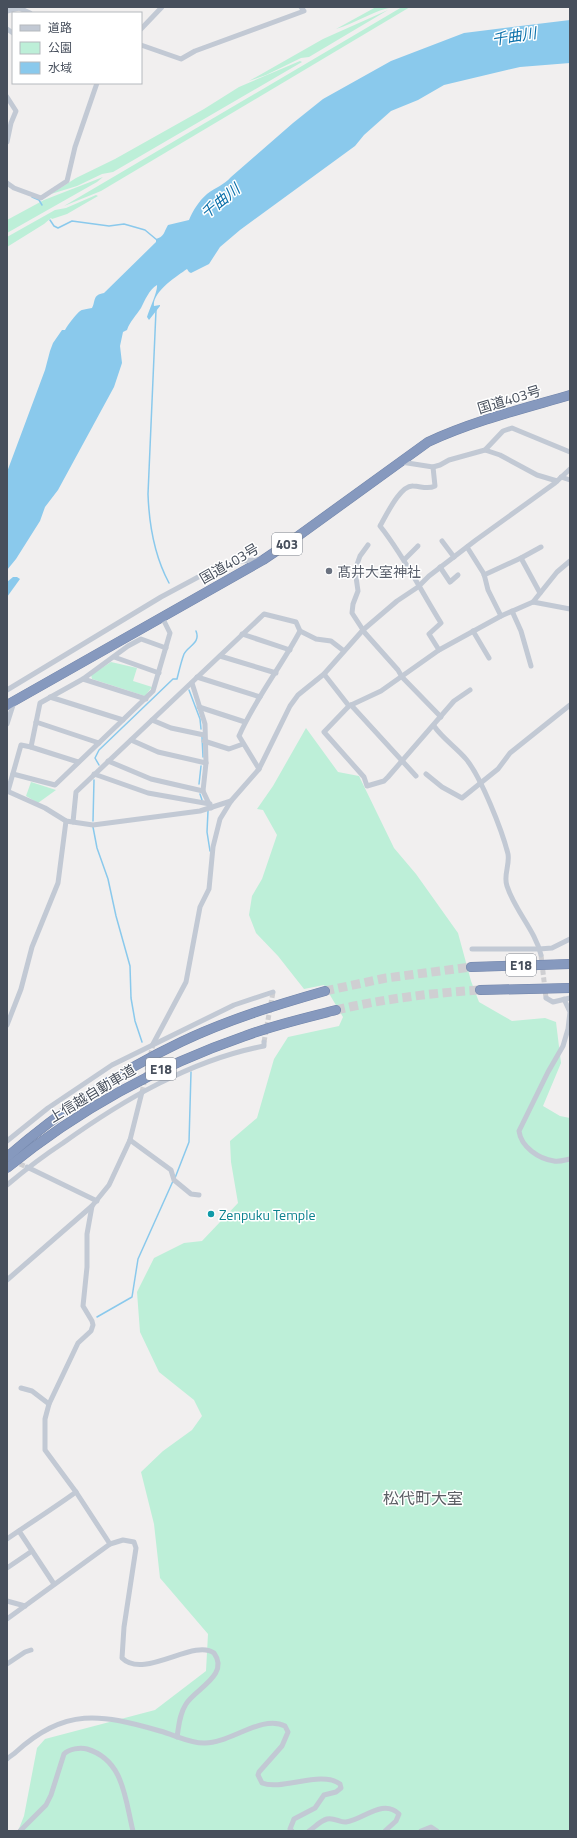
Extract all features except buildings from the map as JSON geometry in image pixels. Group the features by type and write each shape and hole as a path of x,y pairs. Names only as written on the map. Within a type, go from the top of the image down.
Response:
{"highway":[{"name":"国道403号","path":"10,703 263,560 428,442 448,433 570,395"},
{"name":"E18","path":"471,967 570,964"},
{"name":"E18","path":"480,990 570,988"},
{"name":"上信越自動車道","path":"7,1157 83,1098 161,1052 204,1032 252,1013 325,991"},
{"name":"上信越自動車道","path":"7,1168 72,1120 113,1094 154,1072 200,1052 246,1035 336,1010"}],"street":[{"path":"142,28 162,7"},
{"path":"142,46 181,59 195,51 304,11 301,7"},
{"path":"7,11 21,8"},
{"path":"7,183 14,188 41,198 67,181 75,147 97,84"},
{"path":"7,97 16,111 11,123 7,142"},
{"path":"401,462 433,467 440,465 449,460 485,450 502,431 512,428 570,452"},
{"path":"485,450 500,455 537,475 570,480"},
{"path":"433,467 435,486 430,488 413,486 406,487 394,502 380,526 398,548 418,587 441,623 429,634 439,650"},
{"path":"153,1044 186,982 200,907 209,889 213,847 216,830 220,820 231,801 259,769 290,706 298,695 324,674 363,630 397,601 418,587 440,567 560,479 570,469"},
{"path":"442,541 454,557"},
{"path":"368,545 360,556 355,570 358,591 353,604 352,613 363,630 398,670 402,677 440,717"},
{"path":"404,560 418,546"},
{"path":"467,547 484,575 488,590 501,616"},
{"path":"484,575 504,568 541,547"},
{"path":"521,558 540,593"},
{"path":"7,690 161,597 202,575 241,561 263,560"},
{"path":"470,690 454,701 434,726 384,781 367,786 364,777 324,732 350,705 380,691 439,650 501,616 533,602 570,561"},
{"path":"440,567 450,582 458,575"},
{"path":"533,602 570,609"},
{"path":"512,611 521,631 530,666"},
{"path":"73,822 76,792 264,614 296,622 300,631 316,639 331,641 344,651"},
{"path":"13,774 55,785 154,691 170,633 162,617"},
{"path":"259,769 239,736 245,722 276,674 300,631"},
{"path":"473,631 488,658"},
{"path":"242,634 290,650"},
{"path":"31,747 40,703 83,679 140,639 166,648"},
{"path":"220,656 276,674"},
{"path":"114,657 159,673"},
{"path":"324,674 350,705 416,776"},
{"path":"197,677 260,697"},
{"path":"83,679 146,699"},
{"path":"192,683 205,724 204,738 206,763 203,791 210,806"},
{"path":"50,698 123,720"},
{"path":"7,724 10,703"},
{"path":"426,774 442,787 462,798 498,769 510,752 570,705"},
{"path":"199,707 245,722"},
{"path":"152,720 171,728 204,738 229,749 243,744"},
{"path":"36,722 99,743"},
{"path":"434,726 446,742 466,759 481,783 492,808 508,854 509,864 506,880 507,886 514,903 540,952"},
{"path":"130,740 158,752 206,763"},
{"path":"78,762 21,745 8,791 45,808 66,821 93,825 200,811 210,806 231,801"},
{"path":"108,761 151,779 203,791"},
{"path":"94,774 148,793 210,806"},
{"path":"7,1025 21,990 32,947 58,883 66,821"},
{"path":"472,949 540,952 552,948 570,938"},
{"path":"7,1141 48,1108 106,1069 153,1044 234,1005 256,996 272,992"},
{"path":"546,998 554,1002 570,998"},
{"path":"564,1000 570,1012 568,1029 563,1046 548,1072 519,1131 519,1137 525,1146 538,1156 554,1161 570,1159"},
{"path":"7,1185 27,1167 104,1114 142,1092 195,1067 236,1051 264,1046 264,1042"},
{"path":"7,1280 92,1206 110,1185 130,1140 142,1092"},
{"path":"130,1140 170,1170 174,1180 191,1194 199,1194"},
{"path":"27,1167 97,1201"},
{"path":"92,1206 87,1234 87,1267 83,1306 92,1321 93,1326 91,1331 78,1343 49,1404 45,1419 45,1450 76,1492 110,1544"},
{"path":"21,1388 32,1391 49,1404"},
{"path":"7,1539 76,1492"},
{"path":"19,1531 54,1584"},
{"path":"7,1619 110,1544 128,1539 134,1542 136,1548 124,1627 122,1658 132,1665 146,1664 204,1650 211,1651 217,1657 218,1666 216,1672 187,1702 182,1711 177,1737"},
{"path":"7,1568 32,1552"},
{"path":"7,1602 25,1606"},
{"path":"7,1664 31,1650"},
{"path":"7,1759 37,1734 66,1720 81,1717 124,1720 177,1737 203,1743 214,1742 275,1722 285,1726 288,1732 287,1738 259,1772 258,1775 262,1783 270,1786 321,1779 337,1782 340,1784 341,1788 336,1792 324,1796 315,1808 294,1819 290,1829 292,1831"},
{"path":"20,1831 46,1805 51,1795 64,1754 67,1751 79,1748 95,1751 103,1755 116,1770 122,1786 133,1831"},
{"path":"309,1831 322,1821 330,1818 344,1822 385,1808 394,1810 398,1814 396,1821 385,1831"},
{"path":"421,1831 431,1826 437,1831"}],"green space":[{"path":"376,7 394,7 379,11 336,29"},
{"path":"402,7 410,7 101,191 64,206"},
{"path":"388,10 309,57 301,58 266,75 249,81 323,39"},
{"path":"300,61 302,62 113,172 102,174 77,186 51,194 76,178 115,159 204,109 239,87"},
{"path":"103,177 97,182 7,233 7,220 44,200"},
{"path":"96,195 98,196 67,214 52,219 51,218 7,247 7,237 55,210 66,208"},
{"path":"111,662 137,668 133,681 152,687 145,696 92,679 91,675"},
{"path":"306,728 338,772 359,776 394,848 416,874 458,933 471,981 479,1002 512,1021 545,1018 556,1022 561,1063 543,1106 560,1116 570,1118 570,1831 18,1831 24,1816 37,1748 45,1739 155,1710 206,1671 208,1634 160,1578 154,1524 141,1472 163,1451 192,1430 202,1416 194,1400 159,1372 140,1332 137,1292 154,1258 184,1243 202,1241 238,1203 231,1162 230,1141 257,1118 274,1059 288,1037 339,1026 343,1017 324,985 304,989 278,956 256,933 249,915 252,896 262,879 277,835 263,810 257,809 273,786"},
{"path":"31,782 56,790 38,803 26,796"}],"water":[{"name":"千曲川","path":"570,20 570,63 520,67 444,85 418,100 391,111 364,135 355,146 240,230 220,247 209,264 191,273 187,269 166,285 154,301 154,306 160,306 149,320 147,317 155,296 157,285 154,287 131,321 127,330 123,332 120,346 122,363 114,387 58,490 45,507 40,521 16,559 7,570 7,472 45,370 53,343 62,330 65,330 78,313 82,310 92,308 96,297 104,293 156,242 156,239 162,236 168,225 189,220 196,206 207,194 226,182 293,123 323,99 391,61 464,33"},
{"path":"13,577 20,579 7,597 7,582"}],"waterway":[{"path":"32,197 39,200 42,205"},
{"path":"50,220 54,226 58,228 72,221 109,226 124,224 145,230 157,240"},
{"path":"154,309 156,310 148,494 156,551 169,583"},
{"path":"99,765 95,758 99,750 173,679 177,679 184,654 197,639 196,631"},
{"path":"189,690 200,719 201,729"},
{"path":"202,737 203,757"},
{"path":"199,784 201,766"},
{"path":"93,821 94,780"},
{"path":"200,794 202,800"},
{"path":"208,811 207,832 210,851"},
{"path":"93,827 97,848 108,879 116,916 130,966 131,998 135,1021 142,1042"},
{"path":"175,1178 189,1142 191,1072"},
{"path":"97,1317 132,1297 138,1259 173,1181"}],"tunnel":[{"path":"541,955 546,998"},
{"path":"325,991 386,978 471,967"},
{"path":"336,1010 407,997 480,990"},
{"path":"264,1042 273,992"},
{"path":"142,1092 153,1044"},
{"path":"13,1161 27,1167"}],"place":[{"name":"髙井大室神社","path":"329,571"},
{"name":"Zenpuku Temple","path":"211,1214"}],"district":[{"name":"松代町大室","path":"423,1498"}]}
